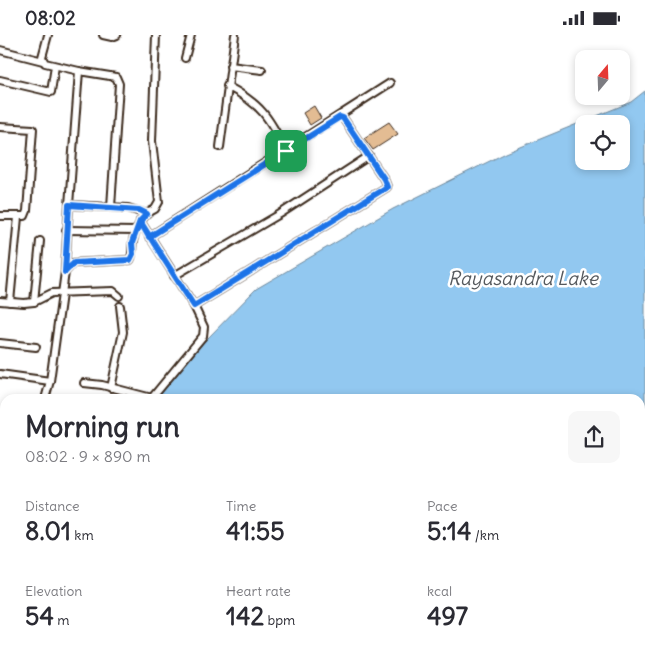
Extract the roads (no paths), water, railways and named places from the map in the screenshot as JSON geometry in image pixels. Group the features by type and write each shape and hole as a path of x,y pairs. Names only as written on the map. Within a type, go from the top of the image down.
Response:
{"street":[{"path":"43,61 48,35"},
{"path":"103,35 112,37 116,35"},
{"path":"65,272 74,263 130,260 133,254 132,243 140,221 155,209 159,202 152,141 156,35"},
{"path":"185,58 191,35"},
{"path":"220,147 235,35"},
{"path":"0,50 55,66 116,77 119,84 111,207"},
{"path":"0,80 51,92 55,66"},
{"path":"230,66 262,71"},
{"path":"46,394 50,381 65,272 66,230 79,71"},
{"path":"149,237 340,117 390,83"},
{"path":"227,86 250,98 270,119 286,151"},
{"path":"194,306 387,187 369,156 343,118 340,117"},
{"path":"0,127 33,129 27,211 25,216 0,216"},
{"path":"174,276 280,214 369,156"},
{"path":"69,205 128,208 147,214"},
{"path":"10,302 18,217"},
{"path":"140,221 194,306 204,327 204,336 154,394"},
{"path":"66,230 136,231"},
{"path":"34,302 40,241"},
{"path":"0,301 34,302 52,293 62,292 113,291 119,296"},
{"path":"111,388 123,332 120,306"},
{"path":"0,343 36,347"},
{"path":"0,374 50,381"},
{"path":"84,383 135,394"}],"water":[{"name":"Rayasandra Lake","path":"645,91 645,394 156,394 158,389 256,289 393,209 506,153 575,125 575,170 630,170 630,115 599,115 624,105 630,105 630,102"}]}
